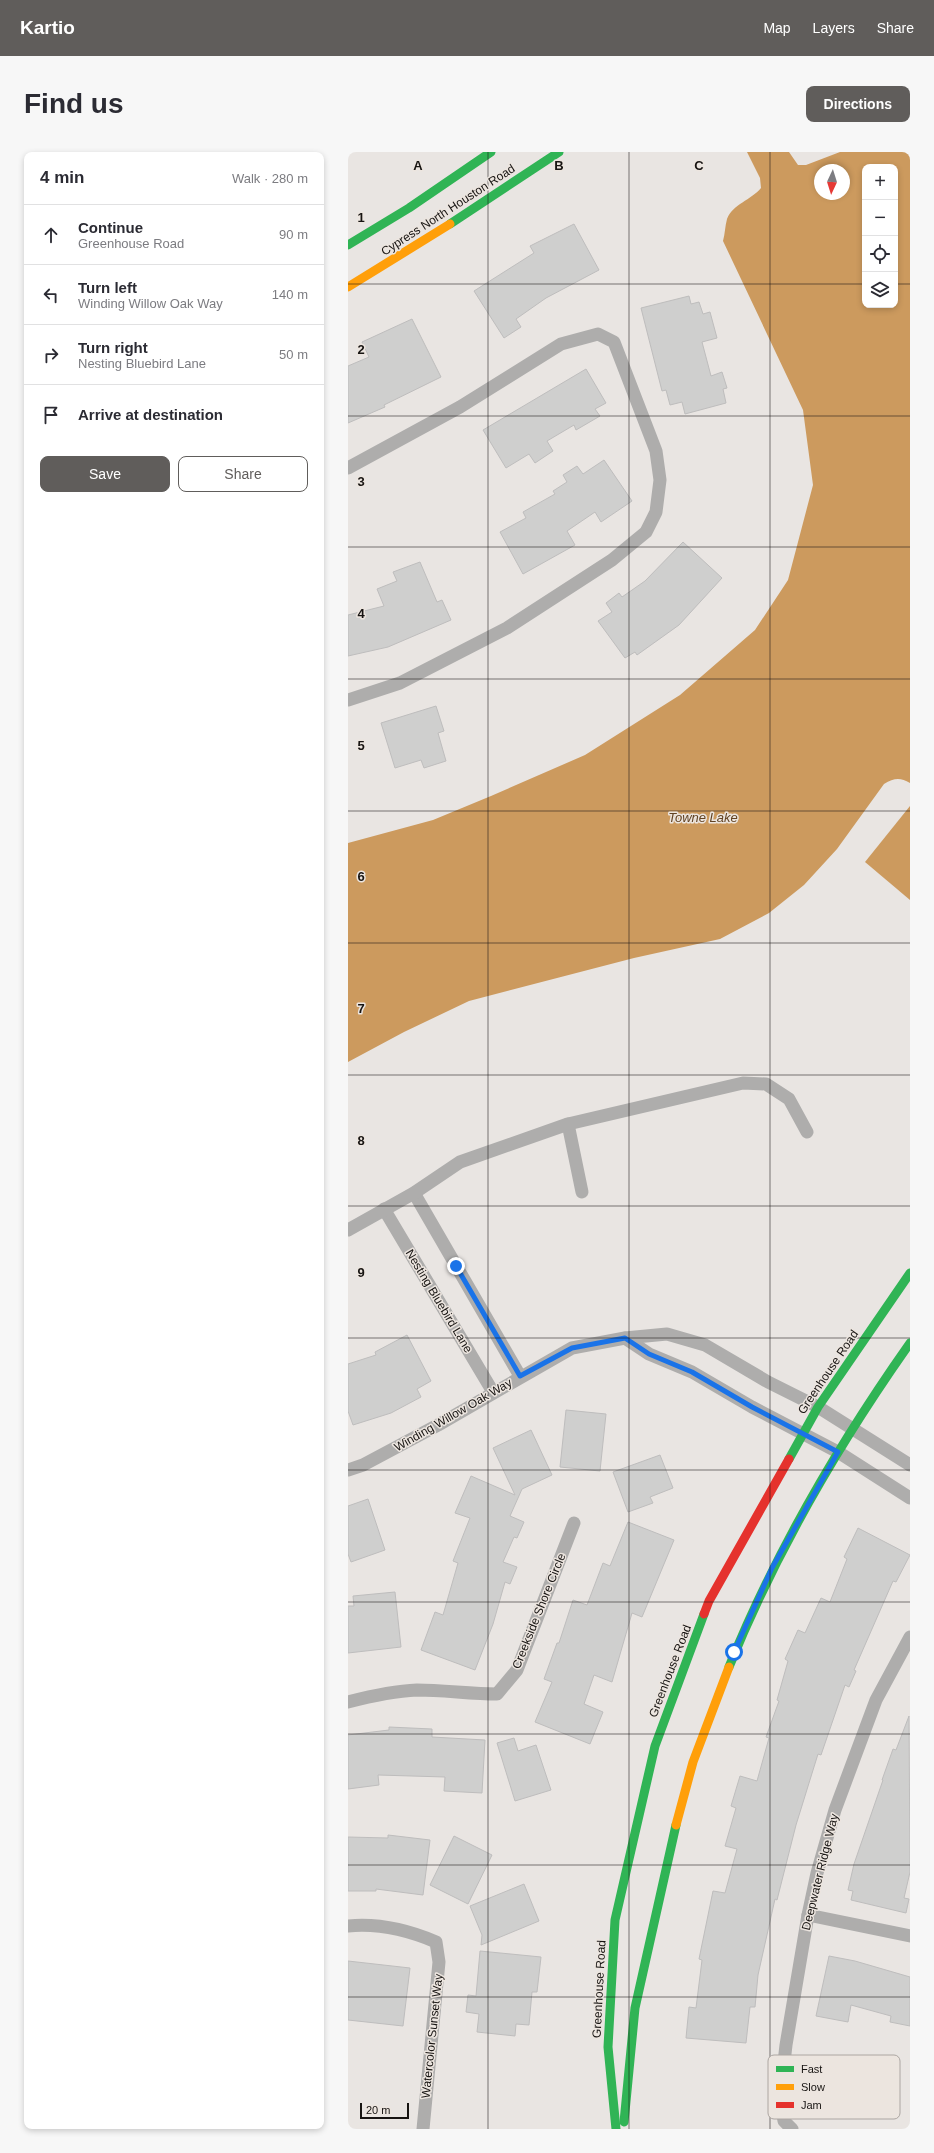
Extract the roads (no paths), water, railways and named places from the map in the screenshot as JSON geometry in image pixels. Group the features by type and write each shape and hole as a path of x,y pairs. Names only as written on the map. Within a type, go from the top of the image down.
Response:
{"street":[{"name":"Cypress North Houston Road","path":"348,245 410,208 491,152"},
{"name":"Cypress North Houston Road","path":"348,286 412,249 559,152"},
{"path":"348,468 460,407 560,344 598,334 614,342 656,451 660,480 656,512 646,532 612,560 507,628 400,682 348,700"},
{"path":"348,1230 414,1193 460,1162 568,1124 743,1083 766,1084 789,1099 807,1132"},
{"path":"568,1124 582,1192"},
{"path":"414,1193 520,1376"},
{"name":"Nesting Bluebird Lane","path":"384,1209 493,1392"},
{"name":"Greenhouse Road","path":"616,2129 608,2047 615,1920 655,1746 709,1601 801,1433 818,1406 910,1274"},
{"name":"Winding Willow Oak Way","path":"348,1470 364,1465 438,1425 520,1376 572,1348 625,1338 667,1334 705,1345 768,1382 818,1406 910,1465"},
{"path":"625,1338 649,1354 692,1372 838,1452 910,1498"},
{"path":"624,2129 635,2008 675,1825 700,1743 734,1652 772,1568 852,1428 879,1385 910,1343"},
{"name":"Creekside Shore Circle","path":"348,1702 385,1693 416,1690 448,1691 468,1694 497,1694 516,1670 574,1523"},
{"name":"Deepwater Ridge Way","path":"785,2055 808,1915 835,1810 876,1700 910,1637"},
{"path":"808,1915 910,1936"},
{"name":"Watercolor Sunset Way","path":"348,1926 361,1924 409,1931 436,1942 439,1962 423,2129"}],"water":[{"name":"Towne Lake","path":"747,152 789,152 798,165 806,165 840,152 910,152 910,783 897,779 891,780 884,784 837,849 804,885 769,913 720,939 634,958 469,1001 404,1032 348,1062 348,843 433,820 585,755 680,695 755,630 788,580 813,485 803,410 723,241 727,219 730,214 761,188 760,178"},
{"path":"910,806 910,900 865,862"}]}
